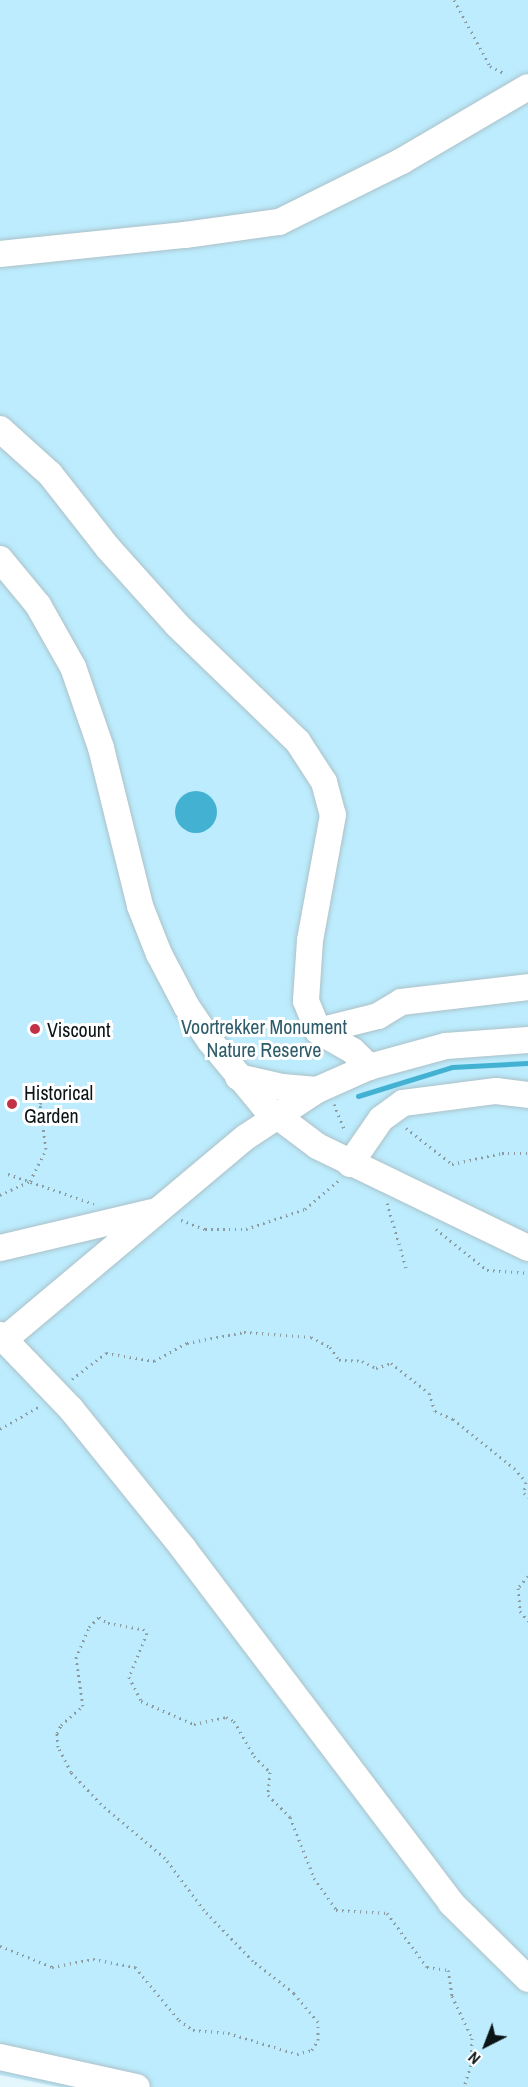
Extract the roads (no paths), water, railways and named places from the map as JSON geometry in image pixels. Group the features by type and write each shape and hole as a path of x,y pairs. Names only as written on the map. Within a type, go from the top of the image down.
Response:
{"street":[{"path":"0,254 185,236 279,222 402,161 519,82"},
{"path":"0,429 50,474 108,548 177,625 298,742 324,782 333,815 310,940 306,1000 318,1031 353,1051 369,1067"},
{"path":"0,559 38,605 61,642 84,693 101,748 125,854 159,954 187,1007 238,1077 275,1115 350,1164 528,1248"},
{"path":"318,1031 378,1016 401,1002 528,987"},
{"path":"528,1040 446,1046 369,1067 324,1092 275,1115 172,1209 2,1337 71,1409 183,1548 451,1903 528,1979"},
{"path":"238,1077 282,1087 324,1092"},
{"path":"350,1164 388,1114 403,1103 496,1091 528,1095"},
{"path":"0,1248 172,1209"},
{"path":"0,2057 137,2087"}],"water":[{"path":"196,791 211,797 217,812 211,827 196,833 181,827 175,812 181,797"}],"waterway":[{"path":"358,1096 452,1067 528,1063"}],"place":[{"name":"Viscount","path":"35,1029"},
{"name":"Historical Garden","path":"12,1104"}],"park label":[{"name":"Voortrekker Monument Nature Reserve","path":"264,1038"}]}
